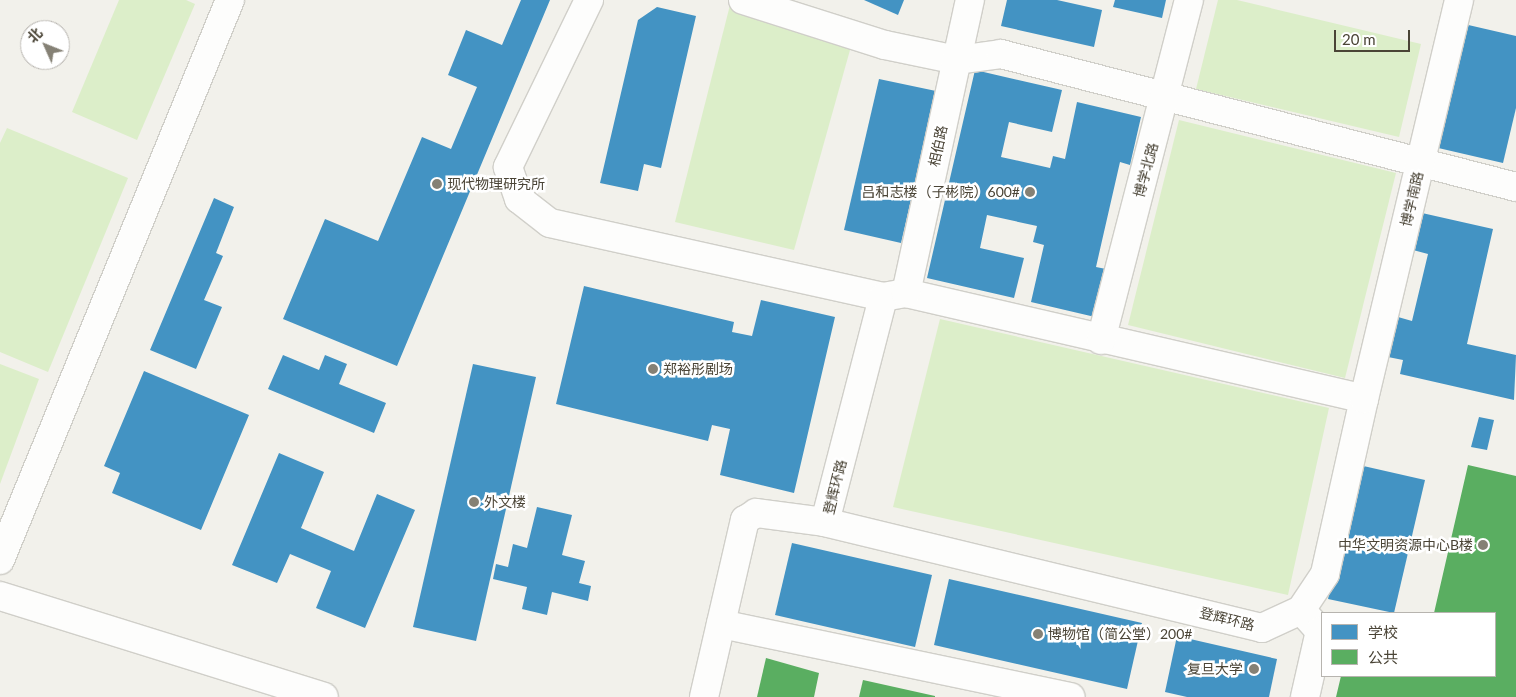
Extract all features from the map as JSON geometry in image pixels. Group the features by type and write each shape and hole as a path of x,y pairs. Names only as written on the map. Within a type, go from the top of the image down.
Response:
{"lane":[{"path":"0,560 230,0"},
{"path":"588,0 508,167 519,199 550,224 895,295 1364,399"},
{"path":"743,0 885,45 957,60 1001,54 1516,186"},
{"name":"相伯路","path":"895,295 957,60 970,0"},
{"name":"博学北路","path":"1101,340 1190,0"},
{"name":"博学南路","path":"1364,399 1459,0"},
{"name":"登辉环路","path":"895,295 826,522 1262,628 1300,610 1325,574 1364,399"},
{"path":"704,697 745,520 756,514 826,522"},
{"path":"0,596 324,697"},
{"path":"1300,610 1320,631 1305,697"},
{"path":"721,624 1070,697"}],"green space":[{"path":"119,0 186,0 195,4 137,140 72,112"},
{"path":"1218,0 1237,0 1421,44 1399,137 1196,89"},
{"path":"730,5 848,41 850,50 794,250 675,222"},
{"path":"1179,120 1396,173 1345,378 1128,325"},
{"path":"7,128 128,178 48,372 0,352 0,143"},
{"path":"940,319 1329,408 1288,595 893,507"},
{"path":"0,364 39,379 0,484"}],"building: 学校":[{"name":"现代物理研究所","path":"521,0 550,0 397,366 283,319 325,219 378,241 422,137 451,149 477,87 448,75 466,30 502,45"},
{"path":"864,0 904,0 898,15"},
{"path":"1007,0 1057,0 1102,10 1094,47 1001,26"},
{"path":"1115,0 1166,0 1162,18 1113,7"},
{"path":"657,7 696,16 661,168 644,164 638,191 600,183 638,20"},
{"path":"1464,24 1516,36 1516,108 1503,163 1434,147"},
{"name":"吕和志楼（子彬院）600#","path":"975,70 1062,90 1052,132 1009,122 1001,157 1050,168 1053,156 1065,159 1077,102 1141,117 1130,165 1120,162 1096,267 1106,269 1095,317 1031,302 1044,245 1033,242 1037,226 987,215 980,248 1024,258 1014,298 927,278"},
{"path":"879,79 936,91 901,243 844,230"},
{"path":"214,198 234,207 216,253 223,256 204,300 222,307 196,369 150,350"},
{"path":"1422,213 1493,229 1467,344 1516,355 1514,400 1400,374 1403,360 1388,357 1398,317 1412,321 1428,254 1413,250"},
{"path":"584,286 734,322 732,332 752,336 761,300 835,317 794,493 720,475 730,429 712,425 708,441 556,404"},
{"path":"283,355 319,370 325,355 347,364 339,384 386,403 374,433 268,389"},
{"name":"外文楼","path":"473,364 536,377 476,641 413,627"},
{"path":"144,371 249,415 201,530 112,493 120,473 104,466"},
{"path":"1479,417 1494,420 1487,450 1471,447"},
{"path":"279,453 324,472 301,528 354,551 377,494 415,510 365,628 316,608 331,571 290,554 277,583 232,565"},
{"path":"1359,465 1425,480 1394,612 1328,599"},
{"path":"537,507 572,515 562,555 585,561 579,583 591,586 588,601 552,592 547,615 522,609 527,587 493,579 496,564 508,567 513,544 527,548"},
{"path":"792,543 932,575 915,647 775,615"},
{"name":"博物馆（简公堂）200#","path":"949,579 1142,623 1127,689 934,645"},
{"path":"1177,636 1277,659 1269,697 1187,697 1165,692"}],"building: 公共":[{"name":"中华文明资源中心B楼","path":"1468,465 1516,476 1516,697 1336,697 1341,677 1496,677 1496,612 1434,612"},
{"path":"766,658 819,673 814,697 757,697"},
{"path":"863,680 935,696 935,697 859,697"}],"place":[{"name":"现代物理研究所","path":"437,184"},
{"name":"吕和志楼（子彬院）600#","path":"1030,192"},
{"name":"郑裕彤剧场‌","path":"653,369"},
{"name":"外文楼","path":"474,502"},
{"name":"中华文明资源中心B楼","path":"1483,545"},
{"name":"博物馆（简公堂）200#","path":"1038,634"},
{"name":"复旦大学","path":"1254,669"}]}
